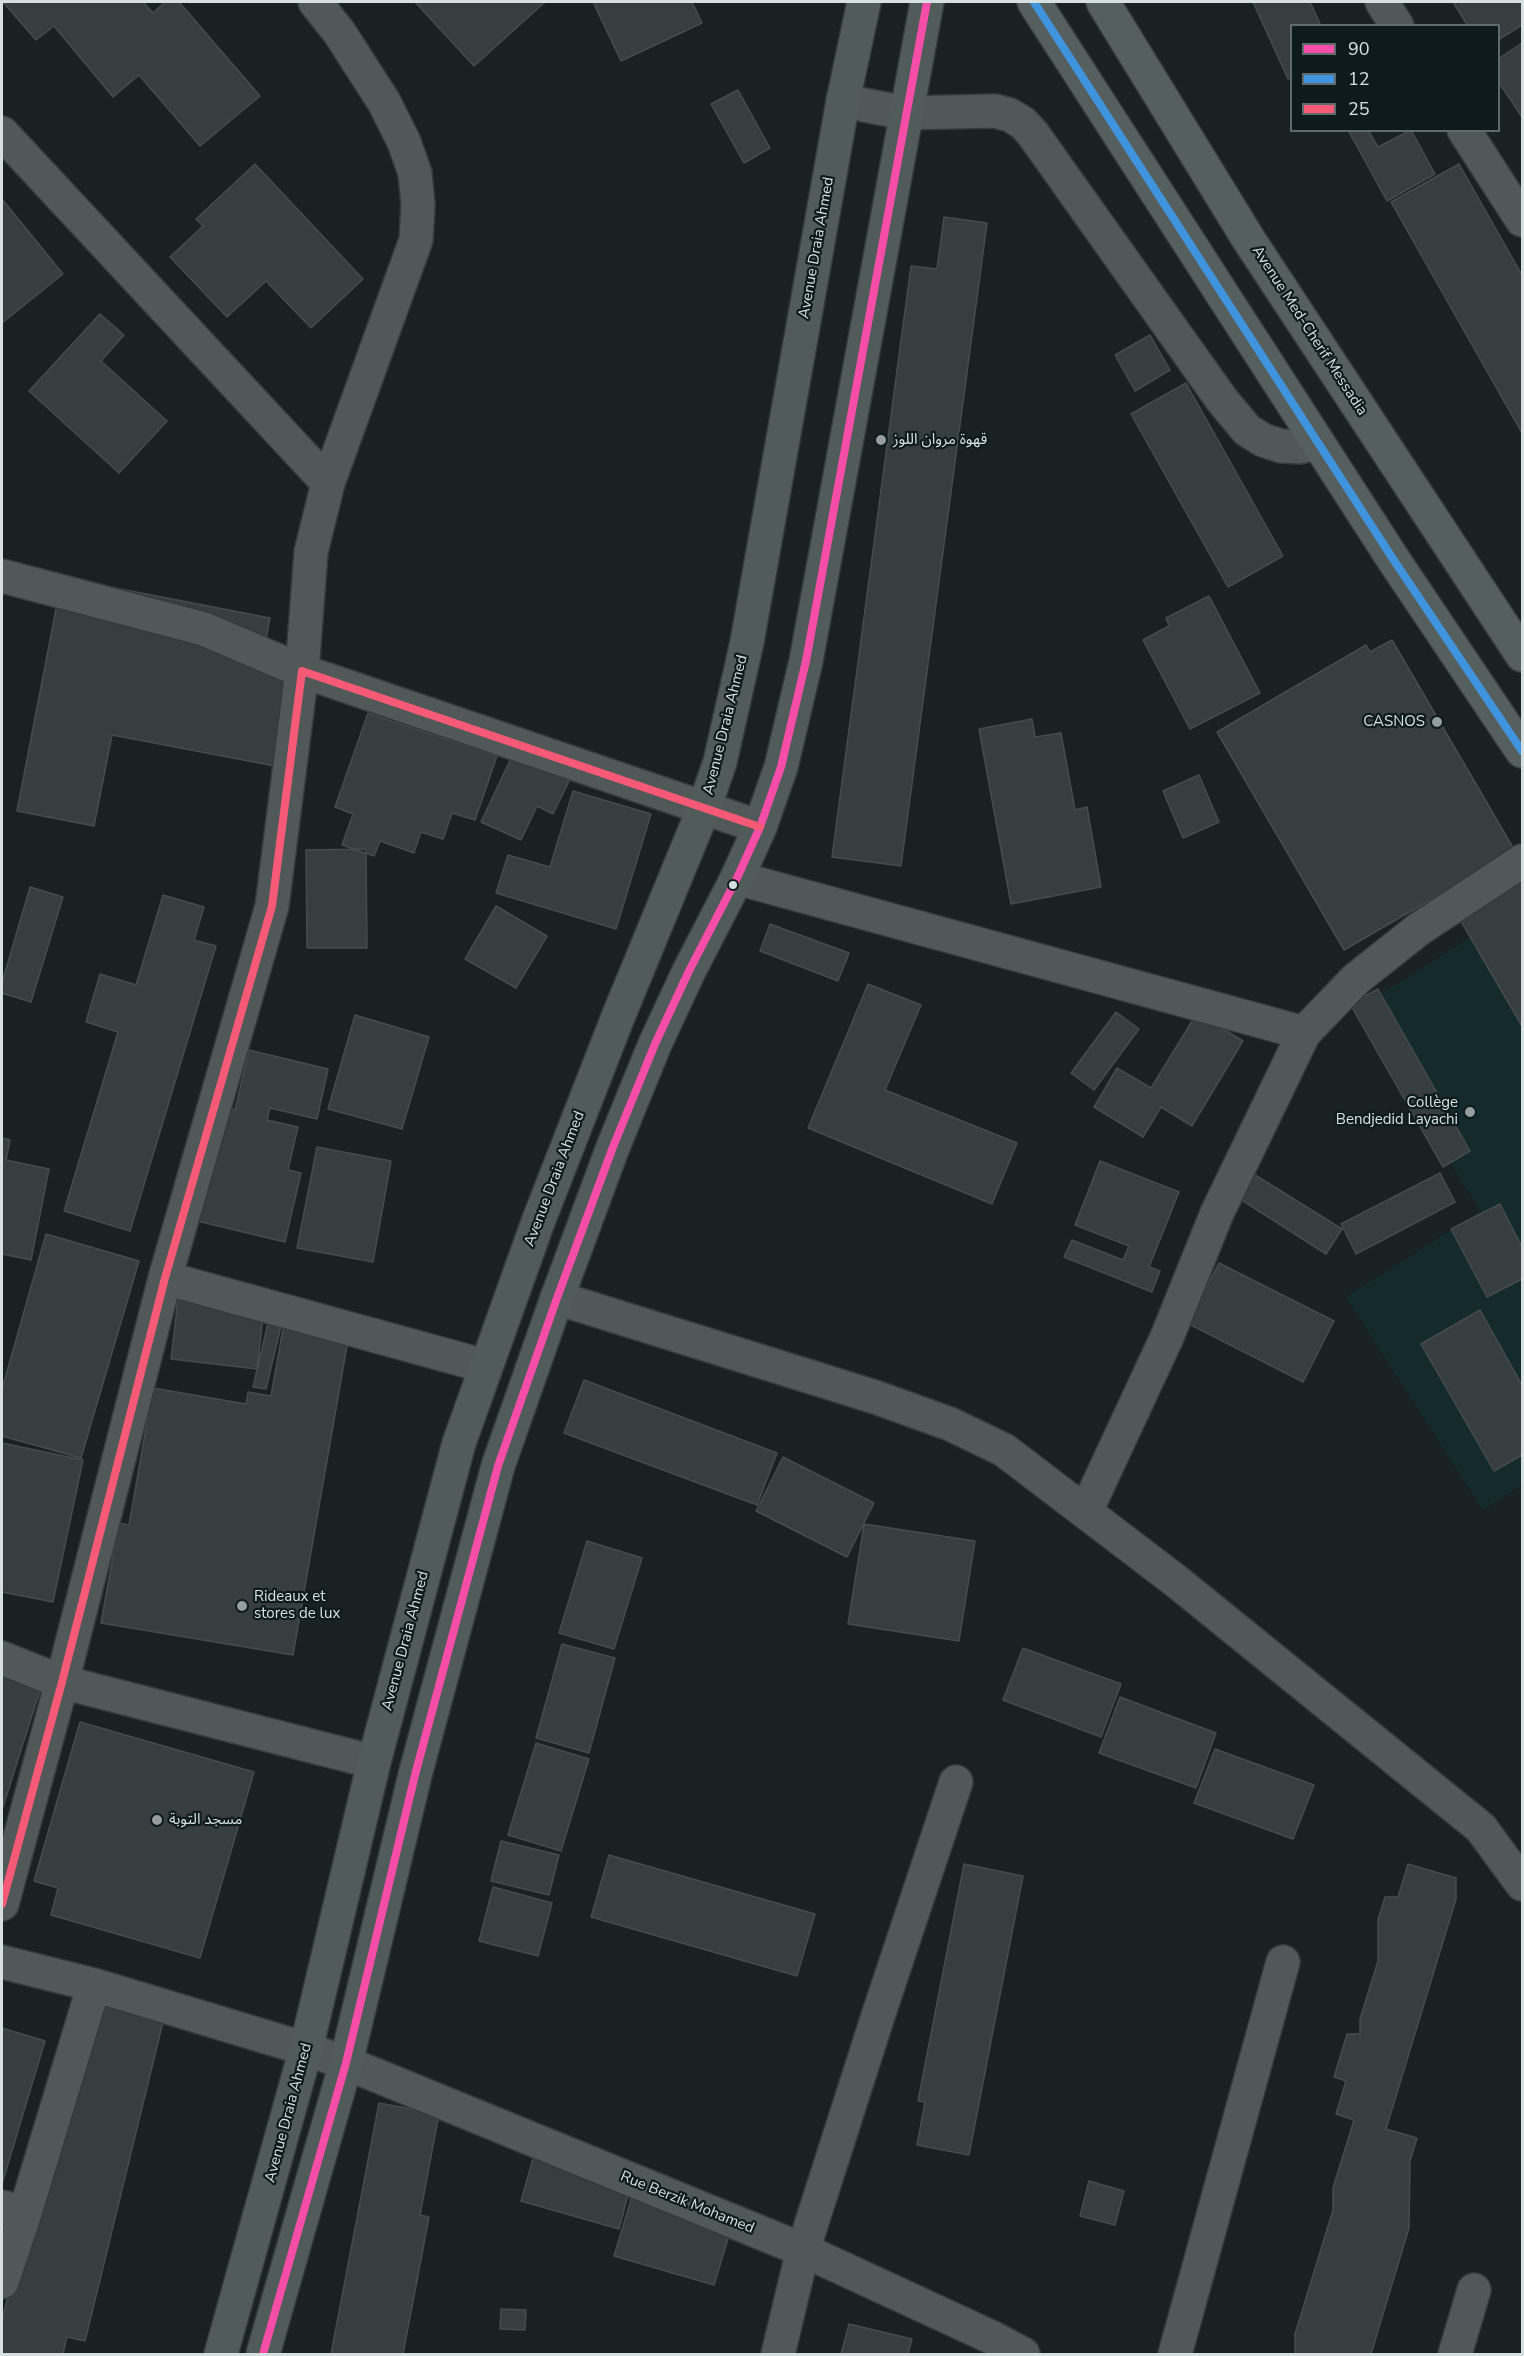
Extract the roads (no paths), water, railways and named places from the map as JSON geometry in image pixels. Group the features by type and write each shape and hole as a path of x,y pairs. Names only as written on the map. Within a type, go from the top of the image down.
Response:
{"highway":[{"path":"1034,2 1393,559 1522,751"},
{"name":"Avenue Med-Cherif Messadia","path":"1103,2 1249,240 1522,654"}],"street":[{"path":"2,1904 62,1682 165,1278 273,906 302,671 311,552 328,483 416,240 418,205 415,173 404,142 384,102 339,32 315,2"},
{"name":"Avenue Draia Ahmed","path":"221,2355 306,2049 375,1762 459,1443 485,1366 563,1157 704,808 720,762 747,642 843,101 864,2"},
{"path":"263,2355 346,2063 415,1776 498,1466 557,1298 655,1044 689,971 737,878 760,827 781,766 806,661 927,2"},
{"path":"1382,2 1396,24"},
{"path":"843,101 906,113 995,111 1010,115 1023,123 1222,399 1247,430 1263,440 1281,446 1300,447 1318,443"},
{"path":"1465,132 1522,220"},
{"path":"2,133 328,483"},
{"path":"2,576 204,629 302,671 760,827"},
{"path":"1086,1511 1167,1337 1217,1213 1304,1033 1356,979 1419,929 1522,861"},
{"path":"737,878 1304,1033"},
{"path":"165,1278 485,1366"},
{"path":"557,1298 875,1397 950,1424 1004,1450 1222,1618 1481,1828 1522,1884"},
{"path":"2,1658 62,1682 375,1762"},
{"path":"778,2355 803,2250 956,1782"},
{"name":"Rue Berzik Mohamed","path":"2,1962 94,1985 346,2063 803,2250 991,2346 1023,2355"},
{"path":"1175,2355 1283,1962"},
{"path":"2,2282 13,2210 94,1985"},
{"path":"1455,2355 1474,2290"}],"place":[{"name":"قهوة مروان اللوز","path":"881,440"},
{"name":"CASNOS","path":"1437,722"},
{"name":"Collège Bendjedid Layachi","path":"1470,1112"},
{"name":"Rideaux et stores de lux","path":"242,1606"},
{"name":"مسجد التوبة","path":"157,1820"}]}
